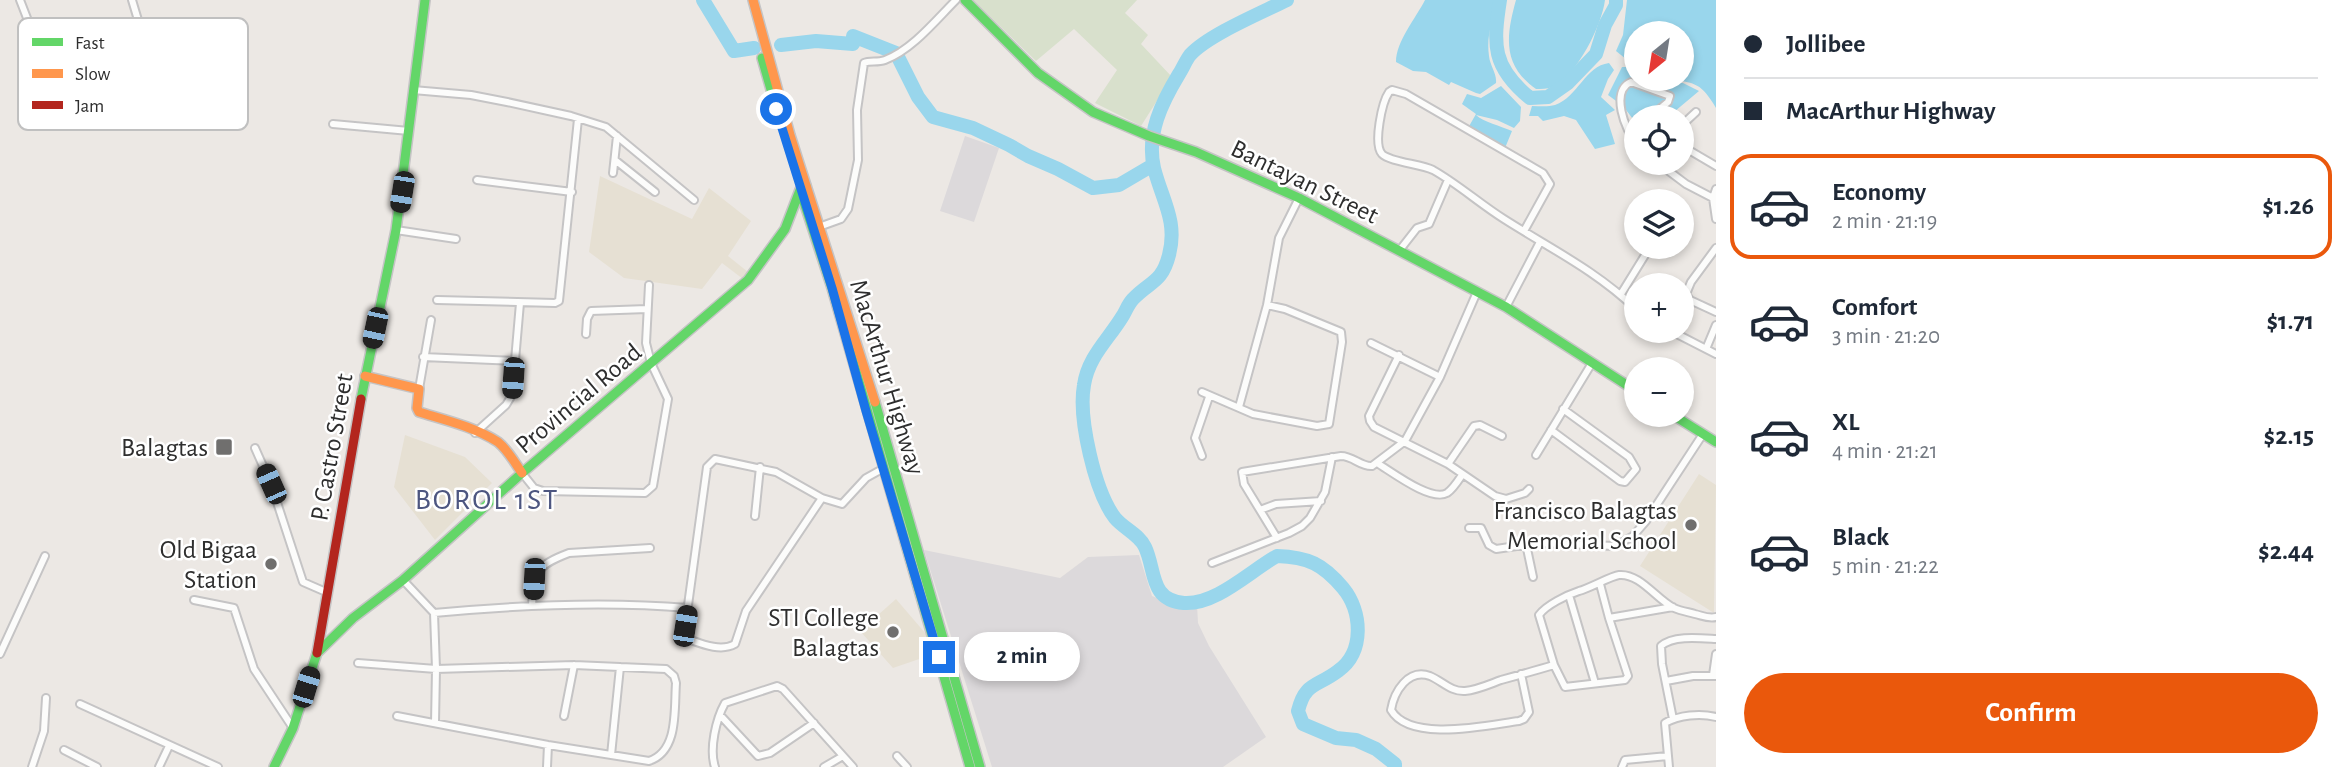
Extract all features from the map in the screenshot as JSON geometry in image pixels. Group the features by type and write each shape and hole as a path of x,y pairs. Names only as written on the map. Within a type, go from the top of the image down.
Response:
{"main road":[{"name":"P. Castro Street","path":"317,653 365,376 396,230 425,0"},
{"name":"MacArthur Highway","path":"746,0 762,44 817,228 973,765"},
{"name":"MacArthur Highway","path":"753,0 762,44"},
{"name":"Bantayan Street","path":"965,0 1038,73 1093,112 1196,152 1299,198 1506,307 1624,383"},
{"name":"Provincial Road","path":"274,767 293,728 317,653 353,618 403,580 522,472 748,280 785,229 803,188"},
{"path":"365,376 419,389 419,411 497,442 522,472"},
{"path":"1692,427 1716,442"}],"street":[{"path":"20,0 27,18"},
{"path":"132,0 137,18"},
{"path":"817,228 841,219 848,209 858,160 857,110 863,63 887,59 898,53 956,0"},
{"path":"1624,114 1621,91 1631,82 1670,96 1664,105"},
{"path":"413,90 471,95 606,127 694,200"},
{"path":"1524,231 1550,184 1543,173 1406,94 1392,90 1387,95 1380,119 1381,152 1385,156 1432,170 1540,242 1584,266 1624,296"},
{"path":"438,300 555,303 561,298 578,119"},
{"path":"333,124 409,131"},
{"path":"613,173 617,136"},
{"path":"1694,153 1716,166"},
{"path":"615,160 655,192"},
{"path":"1674,175 1713,198"},
{"path":"477,180 572,192"},
{"path":"1399,251 1417,228 1429,224 1448,180"},
{"path":"1716,189 1713,198 1716,219"},
{"path":"1239,407 1267,305 1279,238 1299,198"},
{"path":"396,230 456,239"},
{"path":"1506,307 1540,242"},
{"path":"1716,248 1691,282 1686,294 1690,300 1716,312"},
{"path":"1621,293 1642,259"},
{"path":"522,472 534,488 543,491 650,491 668,399 650,363 646,343 649,285"},
{"path":"1277,538 1244,484 1242,472 1346,456 1369,467 1377,463 1405,441 1440,377 1477,292"},
{"path":"475,433 512,395 520,303"},
{"path":"1202,392 1253,414 1317,426 1329,424 1342,342 1341,332 1285,309 1267,305"},
{"path":"586,334 590,312 647,309"},
{"path":"419,389 431,320"},
{"path":"1706,349 1716,325"},
{"path":"1371,343 1440,377"},
{"path":"1694,343 1716,354"},
{"path":"1399,355 1369,416 1374,427 1448,464 1503,498 1524,493 1529,489"},
{"path":"423,357 515,361"},
{"path":"1536,455 1592,363"},
{"path":"1202,456 1195,438 1209,397"},
{"path":"1551,430 1620,481 1625,482 1636,469 1629,457 1563,409"},
{"path":"1448,464 1474,426 1480,425 1502,436"},
{"path":"1468,527 1481,528 1492,547 1510,548 1526,544 1615,547 1633,536 1659,504 1703,434"},
{"path":"255,448 271,484 303,582 326,592"},
{"path":"1212,563 1301,526 1321,501 1332,457"},
{"path":"822,498 746,611 735,644 730,647 709,646 688,639 685,626 706,467 715,459 760,467 799,483 822,498 842,504 866,478 887,467"},
{"path":"1377,463 1427,493 1439,495 1447,493 1462,475"},
{"path":"755,516 760,467"},
{"path":"1260,510 1276,504 1321,501"},
{"path":"1526,544 1533,577"},
{"path":"532,607 535,575 544,565 560,556 569,553 650,548"},
{"path":"0,654 45,556"},
{"path":"1600,584 1628,676 1625,680 1565,687 1554,665 1538,615 1544,608 1569,595 1617,575 1625,575 1635,579 1673,607 1712,619 1716,617"},
{"path":"403,580 434,613 435,723"},
{"path":"1569,595 1595,683"},
{"path":"194,600 234,608 254,668 293,728"},
{"path":"434,613 532,607 647,605 688,608"},
{"path":"1609,618 1673,607"},
{"path":"1673,719 1661,646 1665,642 1692,638 1716,639"},
{"path":"1666,681 1693,676 1714,676 1716,654"},
{"path":"359,663 436,669 574,665 620,667 670,671 676,683 671,737 657,758 649,761 548,746 397,716"},
{"path":"564,716 574,665"},
{"path":"1521,674 1529,712 1519,721 1434,731 1400,719 1393,715 1391,710 1401,686 1407,678 1417,675 1427,675 1462,692 1521,674 1554,665"},
{"path":"611,755 620,667"},
{"path":"715,767 713,748 720,715 729,700 777,686 783,689 853,767"},
{"path":"32,767 44,731 46,698"},
{"path":"80,704 218,767"},
{"path":"720,715 758,756 770,753 814,723"},
{"path":"1669,767 1665,723 1673,719 1700,715 1716,717"},
{"path":"159,767 169,746"},
{"path":"547,767 548,746"},
{"path":"64,750 97,767"},
{"path":"824,767 843,756"},
{"path":"897,756 907,767"},
{"path":"1622,767 1625,760 1668,756"}],"shaded area":[{"path":"965,136 999,148 974,222 940,211"},
{"path":"600,176 692,219 709,188 751,221 728,256 748,272 743,279 722,263 702,289 624,278 589,252"},
{"path":"405,435 465,457 492,483 435,540 394,487"},
{"name":"Francisco Balagtas Memorial School","path":"1699,474 1716,485 1714,613 1640,566"},
{"path":"924,550 1060,578 1088,557 1139,555 1152,596 1170,603 1197,605 1198,623 1209,646 1266,737 1223,767 992,767"},
{"name":"STI College Balagtas","path":"896,599 926,634 931,655 893,668 860,631"}],"green space":[{"path":"973,0 1137,0 1125,13 1148,35 1141,44 1172,77 1141,126 1095,103 1117,70 1074,29 1036,61"}],"water":[{"path":"1425,0 1497,0 1488,48 1496,83 1480,94 1451,82 1449,85 1426,72 1413,71 1396,62 1399,46"},
{"path":"1516,0 1605,0 1599,23 1587,49 1570,72 1552,87 1536,89 1525,80 1512,60 1509,38"},
{"path":"1627,0 1716,0 1716,108 1706,93 1694,85 1694,21 1625,21"},
{"path":"1624,26 1624,57 1616,51"},
{"path":"1609,63 1614,70 1601,97 1615,110 1606,115 1615,144 1595,149 1576,120 1564,116 1543,121 1538,116 1529,116 1532,106 1552,106 1563,101 1587,75"},
{"path":"1622,67 1624,91 1694,91 1694,88 1699,91 1682,105 1624,105 1624,107 1608,95"},
{"path":"1501,86 1521,107 1520,121 1514,128 1476,115 1512,131 1505,148 1468,128 1476,114 1462,104 1467,94 1481,98"}],"waterway":[{"path":"703,0 734,51 754,48"},
{"path":"1287,0 1198,47 1187,59 1167,96 1157,119 1152,155 1172,232 1169,255 1163,271 1131,301 1090,366 1083,399 1086,435 1095,473 1108,506 1118,522 1143,543 1159,590 1173,601 1184,603 1208,599 1277,556 1314,563 1336,580 1349,597 1357,619 1358,631 1353,653 1338,671 1308,690 1298,711 1303,724 1336,738 1356,740 1376,749 1395,764 1395,767"},
{"path":"1500,0 1496,30 1498,54 1508,76 1530,98 1548,97 1568,83 1596,54 1616,0"},
{"path":"781,45 816,41 853,44 853,36 896,53 918,97 933,117 973,128 1093,188 1119,185 1153,165"}],"traffic: fast":[{"path":"361,399 396,230 425,0"},
{"path":"965,0 1038,73 1093,112 1196,152 1299,198 1506,307 1624,383"},
{"path":"762,58 774,100"},
{"path":"274,767 293,728 317,653 353,618 403,580 522,473 748,280 785,229 800,190 806,186"},
{"path":"804,202 832,288 970,767"},
{"path":"875,402 980,767"},
{"path":"1692,427 1716,442"}],"traffic: slow":[{"path":"753,0 790,135 875,402"},
{"path":"365,376 419,389 419,412 470,428 498,442 522,473"}],"traffic: jam":[{"path":"317,653 361,399"}],"place":[{"name":"Balagtas","path":"224,447"},
{"name":"Francisco Balagtas Memorial School","path":"1691,525"},
{"name":"Old Bigaa Station","path":"271,564"},
{"name":"STI College Balagtas","path":"893,632"}],"district":[{"name":"BOROL 1ST","path":"487,499"}],"route":[{"path":"776,109 832,288 939,657"}]}
